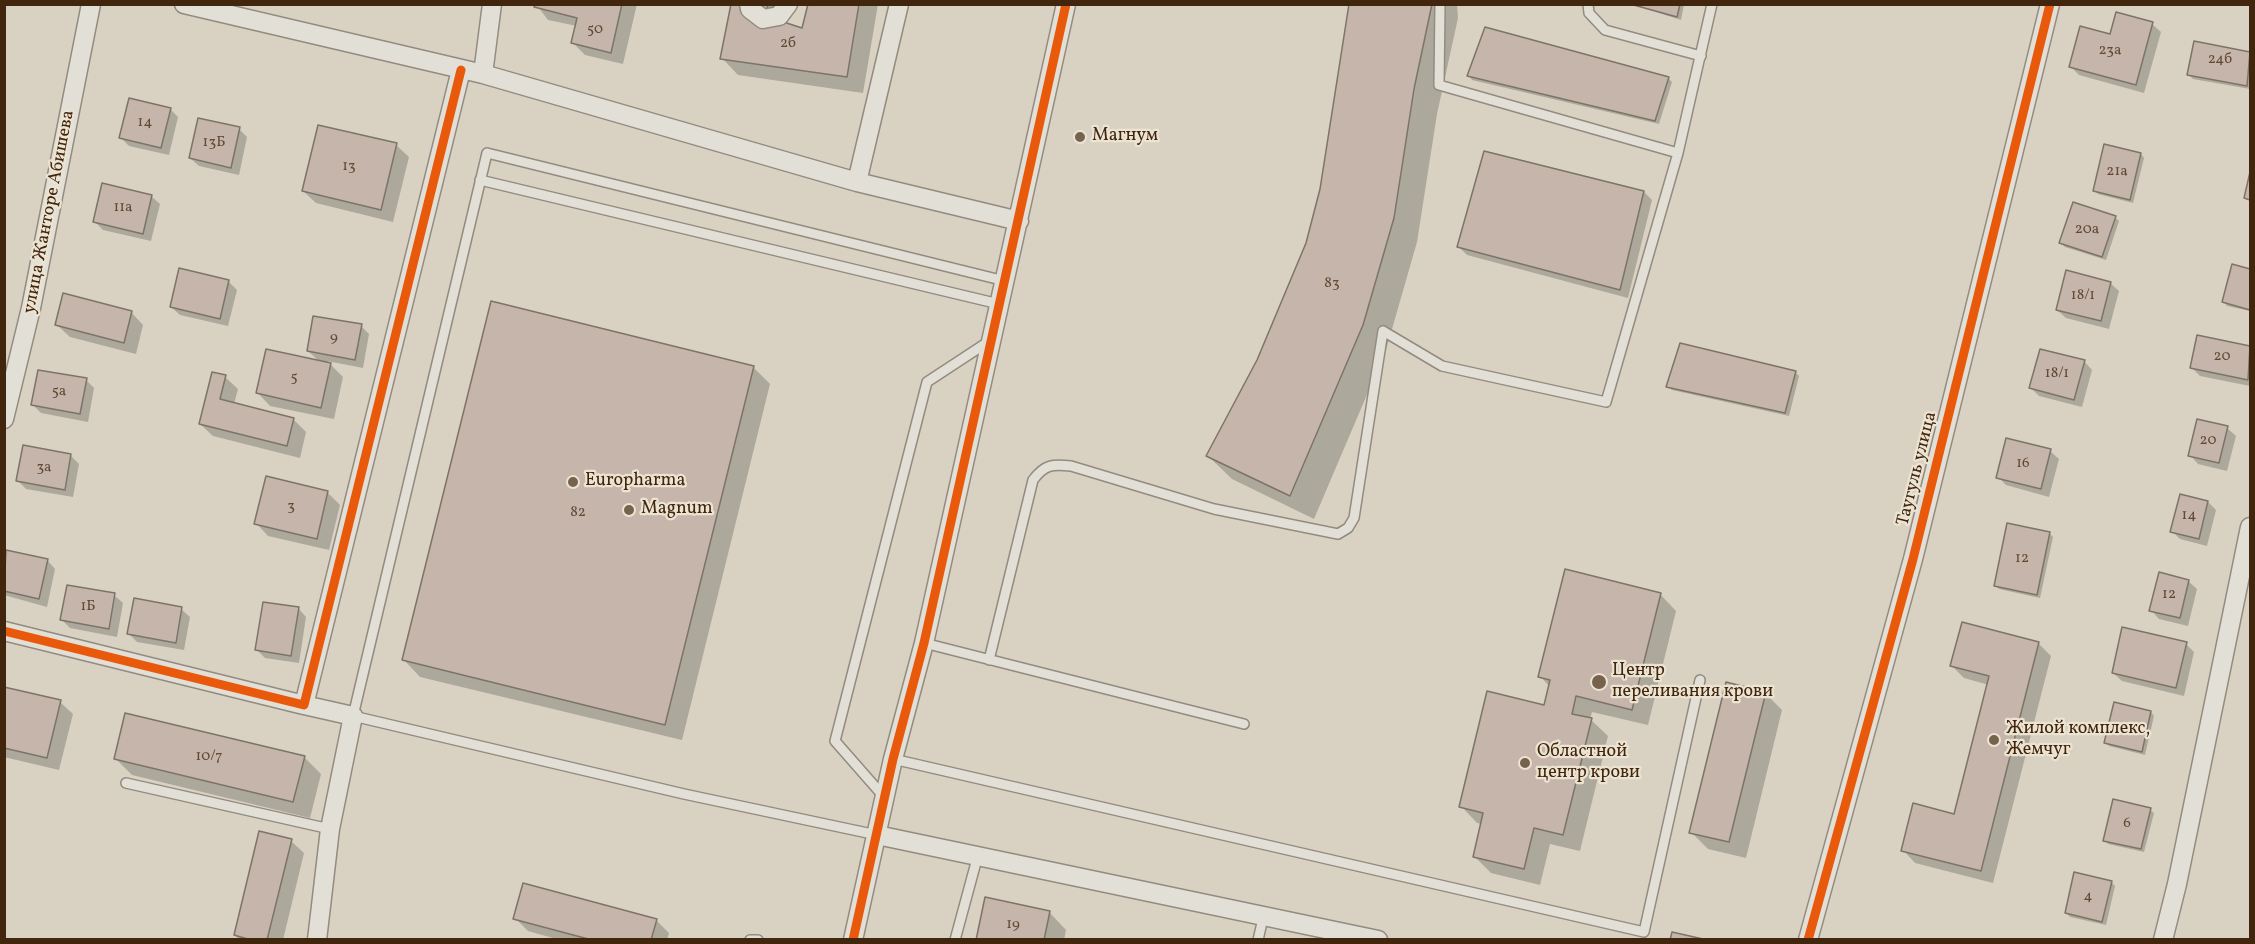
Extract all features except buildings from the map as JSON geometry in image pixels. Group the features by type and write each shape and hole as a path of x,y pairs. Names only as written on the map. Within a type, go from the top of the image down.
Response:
{"street":[{"name":"улица Жанторе Абишева","path":"4,418 31,308 92,4"},
{"path":"184,4 483,74 857,182 1019,221"},
{"path":"483,74 492,4"},
{"path":"749,4 750,9 763,19 779,16 788,4"},
{"path":"857,182 900,4"},
{"path":"853,939 886,799 893,759 924,643 1066,4"},
{"name":"Таугуль улица","path":"1808,939 1913,559 2050,4"},
{"path":"304,705 461,70"},
{"path":"2163,939 2177,884 2250,526"},
{"path":"4,631 353,716 330,828 317,939"},
{"path":"877,834 1378,939"}],"lane":[{"path":"1440,4 1439,84 1677,153"},
{"path":"1588,4 1589,13 1605,30 1701,56"},
{"path":"989,660 1033,480 1040,471 1051,464 1071,466 1214,509 1338,534 1348,528 1354,518 1383,331 1442,366 1606,402 1677,153 1712,4"},
{"path":"877,834 684,794 353,716 487,153 1005,281"},
{"path":"480,180 999,304"},
{"path":"886,799 835,741 927,382 993,339"},
{"path":"924,643 1244,724"},
{"path":"893,759 1644,932 1700,680"},
{"path":"126,783 330,828"},
{"path":"955,939 978,855"},
{"path":"1258,939 1264,914"},
{"path":"750,939 758,939"}],"cycle path":[{"path":"853,940 893,759 924,643 1066,4"},
{"path":"1808,940 1913,559 2050,4"},
{"path":"4,631 304,705 461,70"}],"place":[{"name":"Магнум","path":"1080,137"},
{"name":"Europharma","path":"573,482"},
{"name":"Magnum","path":"629,510"},
{"name":"Центр переливания крови","path":"1599,682"},
{"name":"Жилой комплекс, Жемчуг","path":"1994,740"},
{"name":"Областной центр крови","path":"1525,763"}]}
